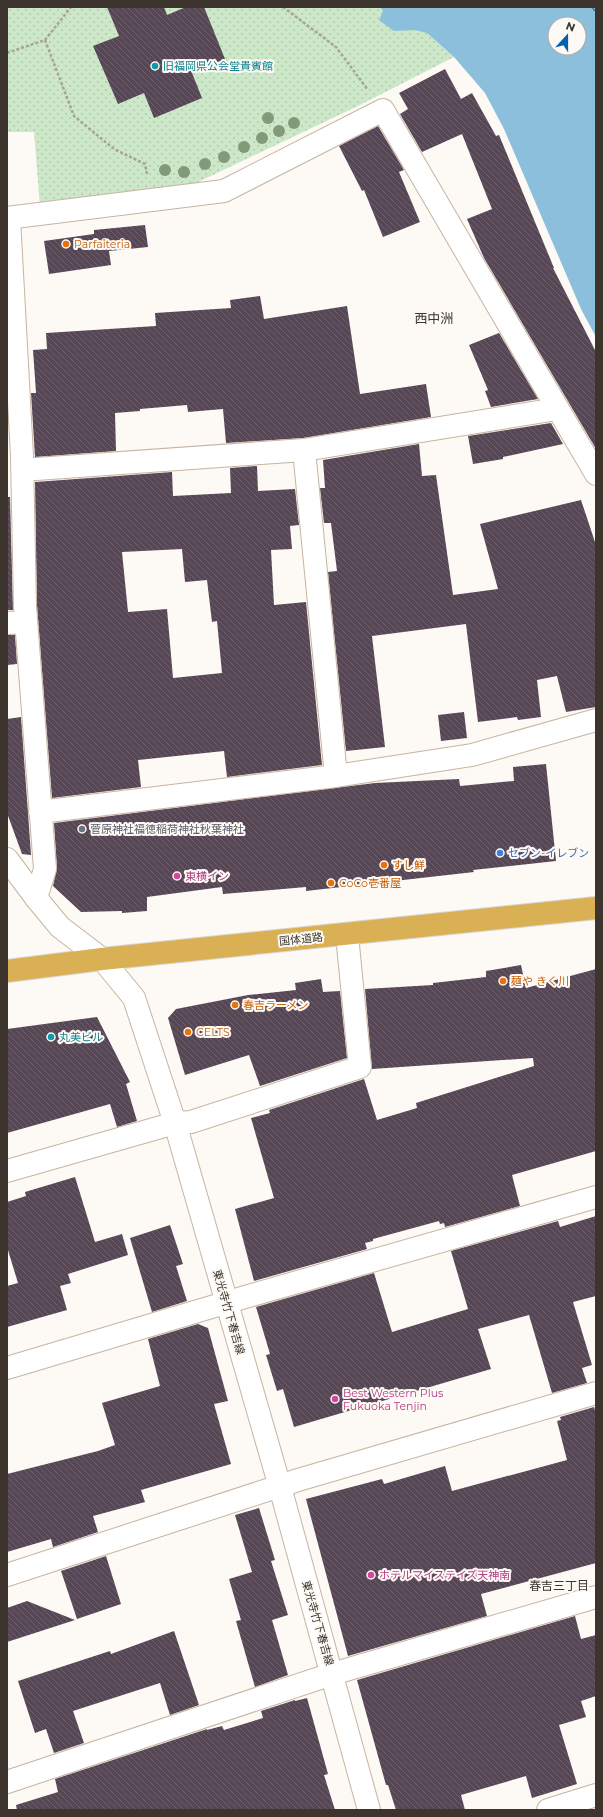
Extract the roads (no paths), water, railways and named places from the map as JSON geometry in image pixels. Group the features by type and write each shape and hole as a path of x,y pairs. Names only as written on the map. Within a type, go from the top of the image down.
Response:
{"highway":[{"name":"国体道路","path":"7,972 102,960 596,908"}],"street":[{"path":"36,898 45,869 40,812 17,622 17,460 8,218 224,191 383,110 596,474"},
{"path":"17,460 304,450 557,409"},
{"path":"304,450 336,776"},
{"path":"40,812 336,776 472,755 596,720"},
{"name":"東光寺竹下春吉線","path":"7,859 60,927 102,960 134,998 175,1123 280,1487 369,1810"},
{"path":"7,1171 175,1123 191,1122 360,1067 348,935"},
{"path":"7,1368 226,1302 596,1197"},
{"path":"7,1575 305,1478 596,1393"},
{"path":"7,1782 332,1674 596,1597"},
{"path":"548,1810 596,1796"}],"water":[{"path":"380,7 596,7 596,337 581,309 504,129 485,93 454,57 427,33 415,30 394,31 379,20 383,11"}],"place":[{"name":"旧福岡県公会堂貴賓館","path":"155,66"},
{"name":"Parfaiteria","path":"66,244"},
{"name":"菅原神社福徳稲荷神社秋葉神社","path":"82,829"},
{"name":"セブン-イレブン","path":"500,853"},
{"name":"すし鮮","path":"384,865"},
{"name":"東横イン","path":"177,876"},
{"name":"CoCo壱番屋","path":"331,883"},
{"name":"麺や きく川","path":"503,981"},
{"name":"春吉ラーメン","path":"235,1005"},
{"name":"CELTS","path":"188,1032"},
{"name":"丸美ビル","path":"51,1037"},
{"name":"Best Western Plus Fukuoka Tenjin","path":"335,1399"},
{"name":"ホテルマイステイズ天神南","path":"371,1575"}],"district":[{"name":"西中洲","path":"434,318"},
{"name":"春吉三丁目","path":"559,1586"}]}
